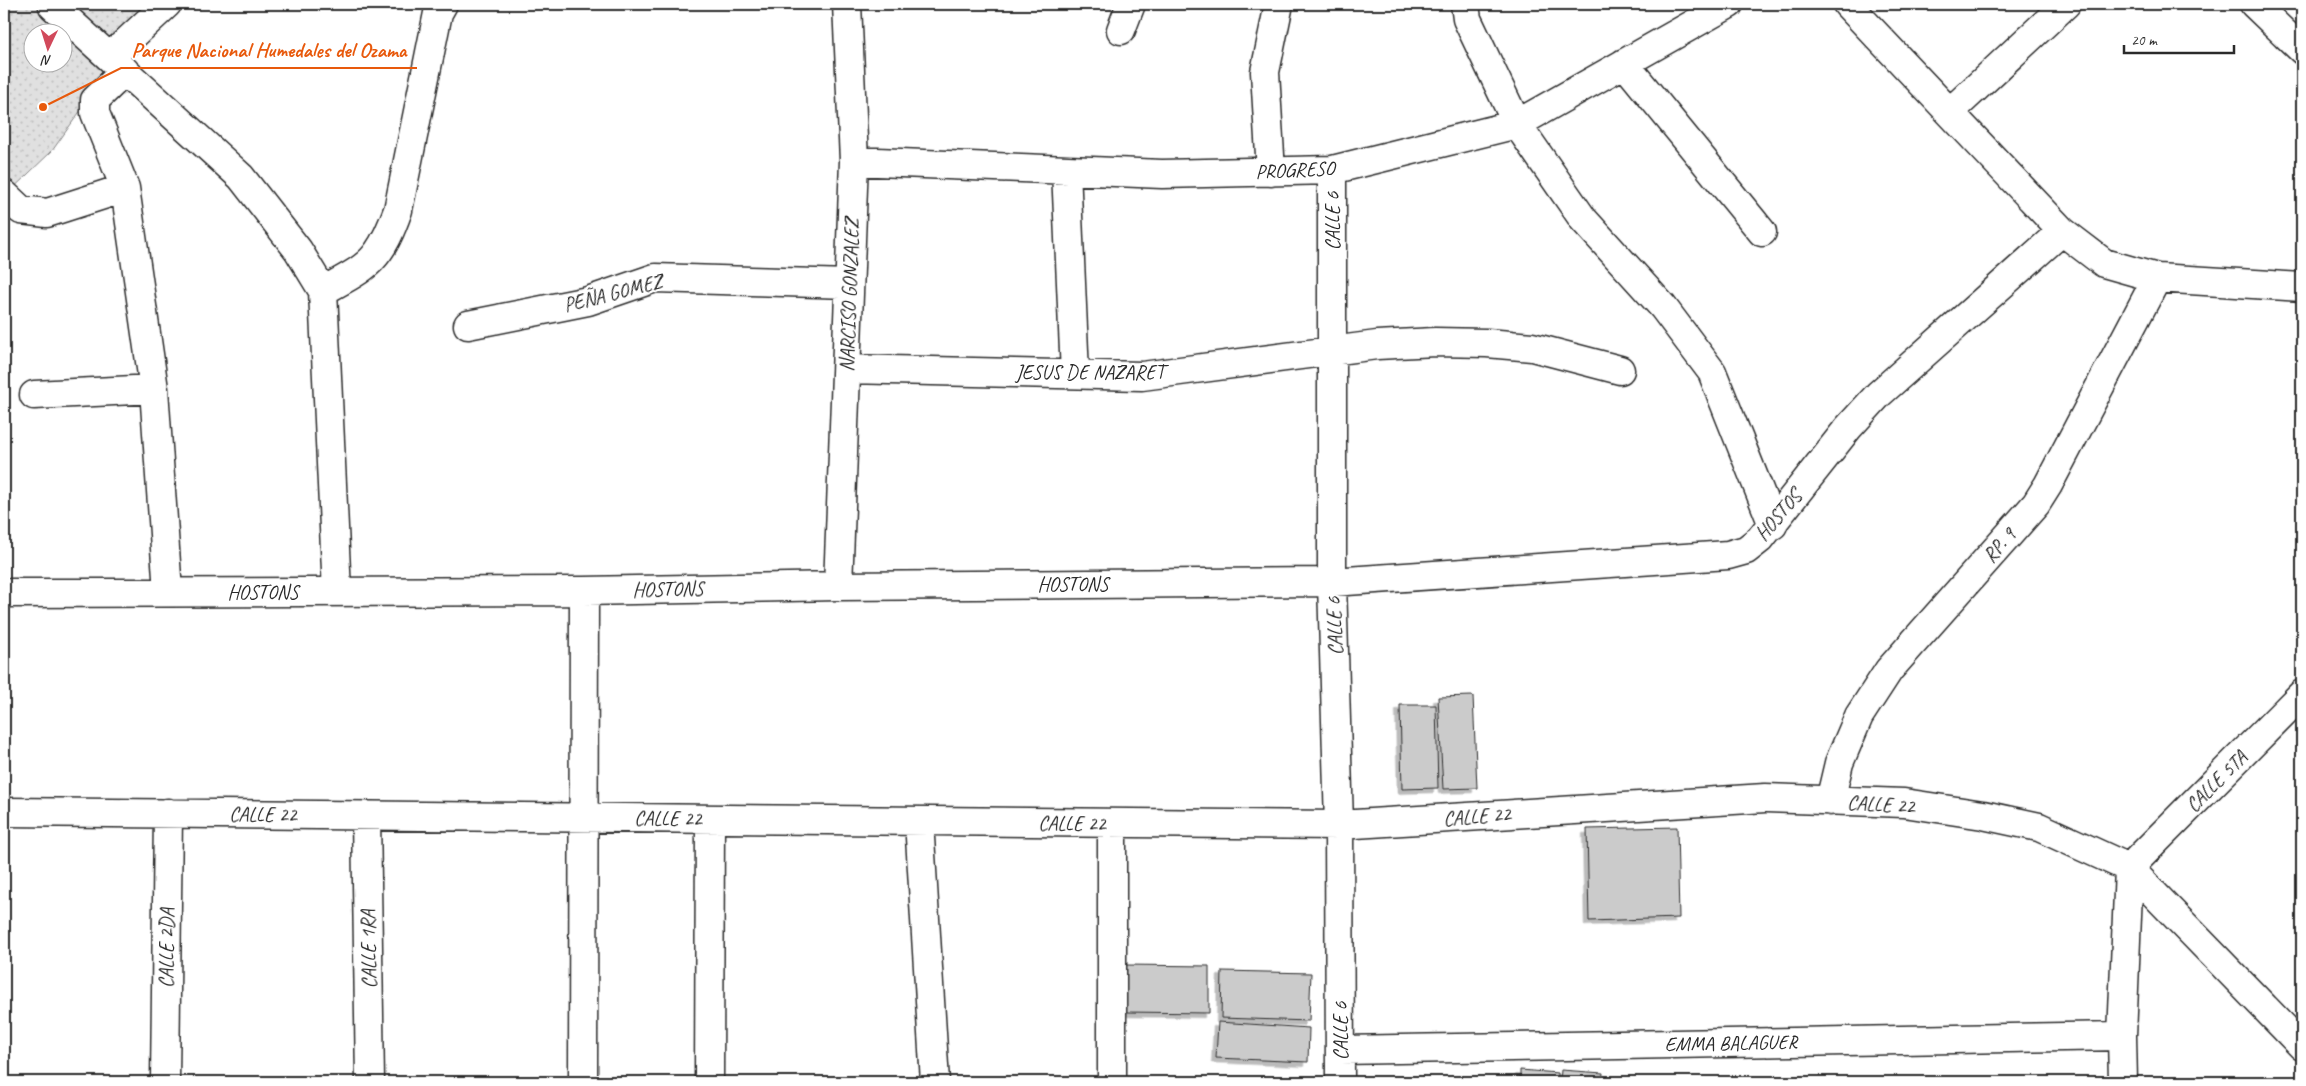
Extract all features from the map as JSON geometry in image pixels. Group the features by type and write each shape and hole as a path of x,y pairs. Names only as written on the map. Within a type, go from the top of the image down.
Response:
{"street":[{"path":"167,4 118,64 95,100 95,113 125,188 154,389 168,592"},
{"name":"NARCISO GONZALEZ","path":"838,586 854,161 847,4"},
{"path":"1121,30 1131,4"},
{"path":"1271,172 1265,72 1280,4"},
{"path":"1465,4 1468,19 1517,124 1583,218 1663,307 1712,372 1773,525"},
{"name":"PROGRESO","path":"854,161 1162,174 1332,170 1517,124 1729,4"},
{"path":"1847,4 2062,231 2104,263 2157,278 2302,287"},
{"path":"1950,112 2066,4"},
{"path":"2254,4 2302,50"},
{"path":"54,6 242,177 298,250 323,291 337,592"},
{"path":"323,291 355,273 374,258 388,239 398,210 434,7"},
{"path":"1624,62 1762,232"},
{"path":"1066,170 1075,374"},
{"name":"CALLE 6","path":"1332,170 1332,582 1339,825 1340,1082"},
{"path":"4,194 21,210 47,213 125,188"},
{"name":"HOSTOS","path":"1332,582 1728,555 1746,550 1773,525 1848,428 1879,394 2062,231"},
{"name":"PEÑA GOMEZ","path":"468,325 588,300 655,278 849,284"},
{"name":"RP. 9","path":"1830,801 1839,763 1859,716 1889,670 2036,504 2048,485 2157,278"},
{"name":"JESUS DE NAZARET","path":"847,369 1142,376 1377,345 1435,342 1487,343 1532,347 1620,370"},
{"path":"34,395 154,389"},
{"name":"HOSTONS","path":"4,593 584,591 838,586 1332,582"},
{"path":"583,1082 584,591"},
{"name":"CALLE 5TA","path":"2129,868 2300,700"},
{"name":"CALLE 22","path":"4,812 1339,825 1764,798 1904,803 1982,815 2039,827 2129,868"},
{"name":"CALLE 2DA","path":"165,1082 168,813"},
{"name":"CALLE 1RA","path":"366,816 370,1082"},
{"path":"709,1082 710,819"},
{"path":"919,821 935,1082"},
{"path":"1112,823 1112,1082"},
{"path":"2123,1082 2122,1036 2129,868"},
{"path":"2129,868 2302,1046"},
{"name":"EMMA BALAGUER","path":"1341,1050 2122,1036"}],"shaded area":[{"path":"4,4 156,4 52,151 4,197"}],"building":[{"path":"1473,696 1477,788 1443,789 1438,697"},
{"path":"1400,705 1436,705 1438,788 1402,789"},
{"path":"1677,827 1679,918 1589,921 1587,829"},
{"path":"1126,965 1209,966 1209,1013 1126,1012"},
{"path":"1222,971 1311,973 1309,1021 1221,1018"},
{"path":"1218,1022 1309,1028 1308,1062 1216,1058"},
{"path":"1520,1070 1558,1073 1558,1082 1520,1082"},
{"path":"1561,1070 1603,1073 1602,1082 1560,1082"}],"place":[{"name":"Parque Nacional Humedales del Ozama","path":"43,107"}]}
